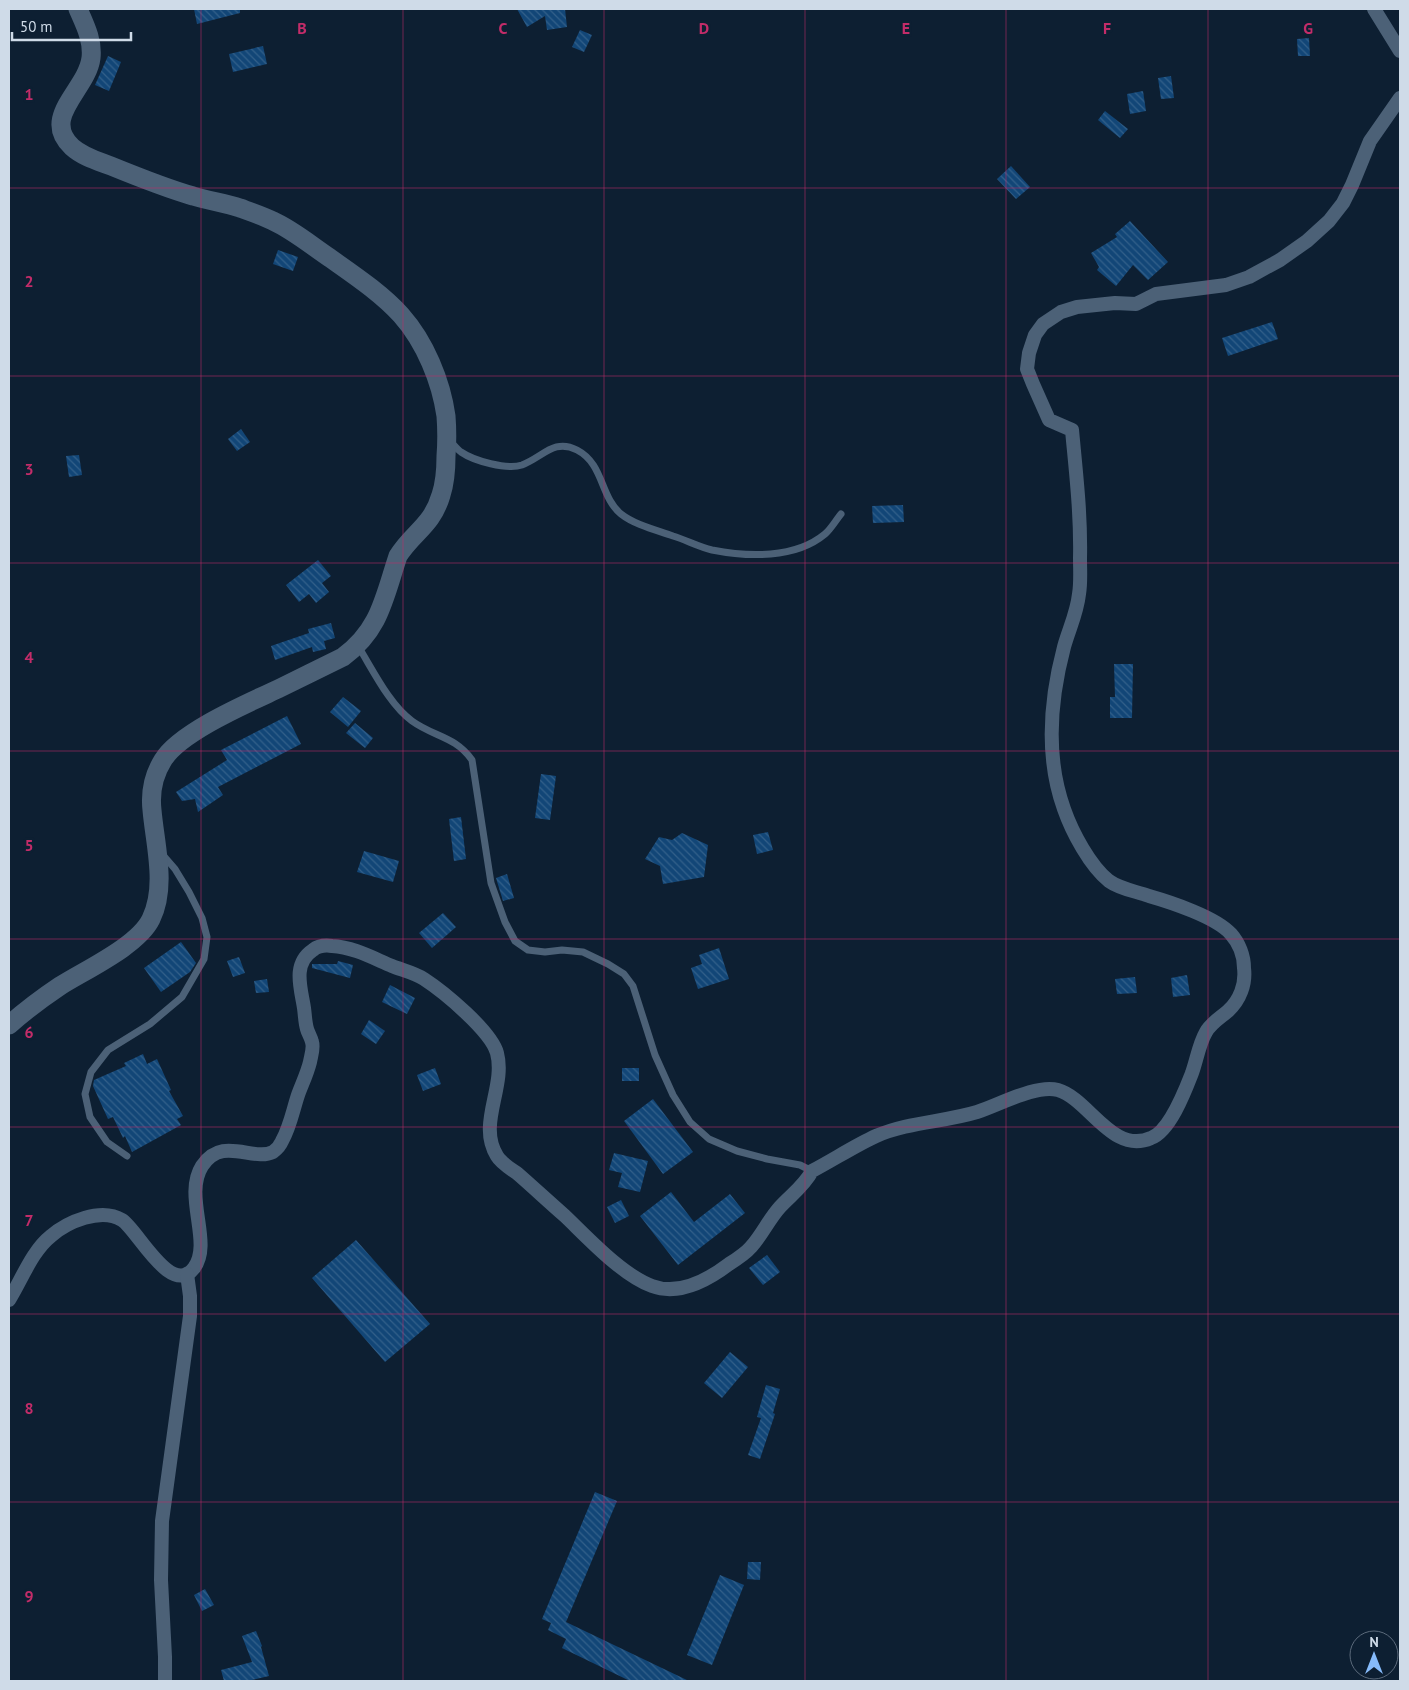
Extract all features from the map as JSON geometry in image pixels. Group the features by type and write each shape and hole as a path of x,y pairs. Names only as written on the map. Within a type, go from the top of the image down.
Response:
{"street":[{"path":"9,1025 38,1001 103,962 140,934 151,920 156,904 159,879 150,792 155,775 164,758 187,736 232,711 343,657 358,646 374,625 398,556 403,548 427,524 436,509 442,494 446,468 446,417 441,395 426,353 401,315 378,293 274,221 238,208 192,196 128,173 84,155 71,146 61,127 62,115 84,80 91,60 92,49 78,9"},
{"path":"1374,9 1400,51"},
{"path":"9,1300 22,1280 34,1253 50,1236 74,1220 102,1214 122,1219 157,1262 169,1272 180,1275 187,1274 193,1270 197,1262 200,1234 195,1196 196,1179 203,1165 213,1154 226,1151 271,1153 280,1146 285,1134 308,1070 313,1044 307,1029 299,985 300,964 307,954 318,947 333,946 357,951 422,977 476,1024 496,1048 499,1068 490,1122 490,1135 497,1157 624,1270 651,1286 667,1289 684,1288 713,1276 749,1250 778,1209 807,1181 812,1171 877,1136 920,1123 976,1112 1015,1096 1039,1090 1057,1089 1073,1097 1114,1134 1127,1139 1141,1141 1153,1138 1165,1127 1180,1101 1206,1032 1215,1020 1228,1011 1240,998 1245,969 1241,951 1230,933 1212,921 1173,903 1111,883 1091,861 1072,829 1063,808 1053,766 1051,726 1053,698 1064,647 1076,613 1080,593 1081,524 1072,430 1049,420 1027,369 1029,354 1035,335 1043,324 1061,312 1077,307 1115,303 1136,304 1156,294 1226,285 1243,279 1280,260 1307,240 1343,203 1370,141 1400,98"},
{"path":"165,1681 161,1536 190,1316 187,1274"}],"lane":[{"path":"447,437 460,451 474,459 497,465 521,465 553,447 566,445 579,451 592,462 611,502 620,514 635,522 711,550 756,555 783,552 808,546 826,533 842,514"},
{"path":"358,646 395,705 410,720 427,731 451,740 464,749 472,760 491,882 505,922 515,941 528,950 583,952 624,974 632,986 655,1055 673,1095 690,1122 709,1139 737,1152 800,1165 812,1171"},
{"path":"127,1156 107,1142 90,1117 85,1094 91,1072 108,1050 150,1024 182,997 204,959 207,937 202,918 189,892 175,869 157,848"}],"building":[{"path":"194,9 240,9 240,13 197,24"},
{"path":"517,9 565,9 567,27 547,30 545,16 527,27"},
{"path":"580,30 592,35 584,52 572,47"},
{"path":"1309,38 1310,56 1298,56 1297,39"},
{"path":"263,46 267,64 233,72 229,54"},
{"path":"108,56 121,62 109,91 95,85"},
{"path":"1171,76 1174,98 1161,99 1158,78"},
{"path":"1143,91 1146,111 1130,114 1127,94"},
{"path":"1105,111 1128,129 1120,138 1098,120"},
{"path":"1011,166 1030,187 1016,199 997,179"},
{"path":"1130,221 1168,262 1148,280 1133,265 1116,286 1097,270 1099,267 1091,253 1117,237 1115,234"},
{"path":"278,250 298,257 293,271 273,264"},
{"path":"1272,322 1278,339 1228,356 1222,338"},
{"path":"241,429 250,442 237,451 228,439"},
{"path":"79,455 82,475 69,477 66,456"},
{"path":"903,505 904,522 873,523 872,506"},
{"path":"318,560 331,576 322,583 329,592 316,603 309,594 299,602 286,585"},
{"path":"331,623 335,638 324,641 326,649 313,652 312,647 275,660 271,646 309,633 308,629"},
{"path":"1114,664 1133,664 1132,718 1110,718 1110,697 1115,697"},
{"path":"343,697 361,711 348,727 330,712"},
{"path":"287,716 301,744 218,787 223,795 198,812 195,799 182,801 176,792 227,760 221,750"},
{"path":"355,723 373,738 365,748 346,733"},
{"path":"541,774 556,776 550,820 535,818"},
{"path":"461,817 466,859 454,861 449,819"},
{"path":"768,832 773,850 757,854 753,835"},
{"path":"682,833 708,845 704,877 663,884 660,866 645,859 659,837 672,840"},
{"path":"364,851 399,861 393,882 357,872"},
{"path":"507,874 514,898 503,901 496,878"},
{"path":"443,913 456,927 432,948 419,933"},
{"path":"181,942 196,963 190,972 161,992 144,968"},
{"path":"719,948 729,979 698,989 691,968 702,964 699,955"},
{"path":"239,957 245,973 233,977 227,961"},
{"path":"338,961 353,965 350,978 312,968 312,964 337,964"},
{"path":"1187,975 1190,995 1173,997 1171,978"},
{"path":"1135,977 1137,993 1117,994 1115,979"},
{"path":"267,979 269,992 256,993 254,981"},
{"path":"390,985 415,998 407,1014 382,1002"},
{"path":"369,1020 385,1031 376,1044 361,1034"},
{"path":"143,1054 147,1064 157,1059 171,1090 169,1091 183,1116 177,1119 181,1125 132,1152 113,1117 108,1119 93,1086 94,1080 126,1066 124,1063"},
{"path":"435,1068 441,1084 423,1091 417,1075"},
{"path":"622,1068 639,1068 639,1081 622,1081"},
{"path":"653,1099 693,1152 663,1174 624,1121"},
{"path":"614,1153 648,1161 640,1192 618,1187 622,1173 609,1170"},
{"path":"671,1192 694,1222 730,1194 745,1213 678,1265 640,1216"},
{"path":"621,1200 629,1216 615,1223 607,1207"},
{"path":"356,1240 430,1324 385,1362 312,1278"},
{"path":"767,1255 780,1272 763,1285 749,1268"},
{"path":"730,1352 748,1367 722,1398 704,1383"},
{"path":"766,1385 780,1389 773,1413 775,1414 760,1459 748,1455 761,1418 757,1417"},
{"path":"595,1492 617,1501 566,1622 689,1681 630,1681 562,1648 566,1639 548,1630 551,1623 542,1619"},
{"path":"748,1562 761,1562 760,1580 747,1579"},
{"path":"720,1575 744,1585 712,1665 687,1655"},
{"path":"205,1589 214,1605 202,1611 194,1595"},
{"path":"256,1631 262,1646 269,1676 248,1681 224,1681 221,1670 252,1662 242,1636"}]}
